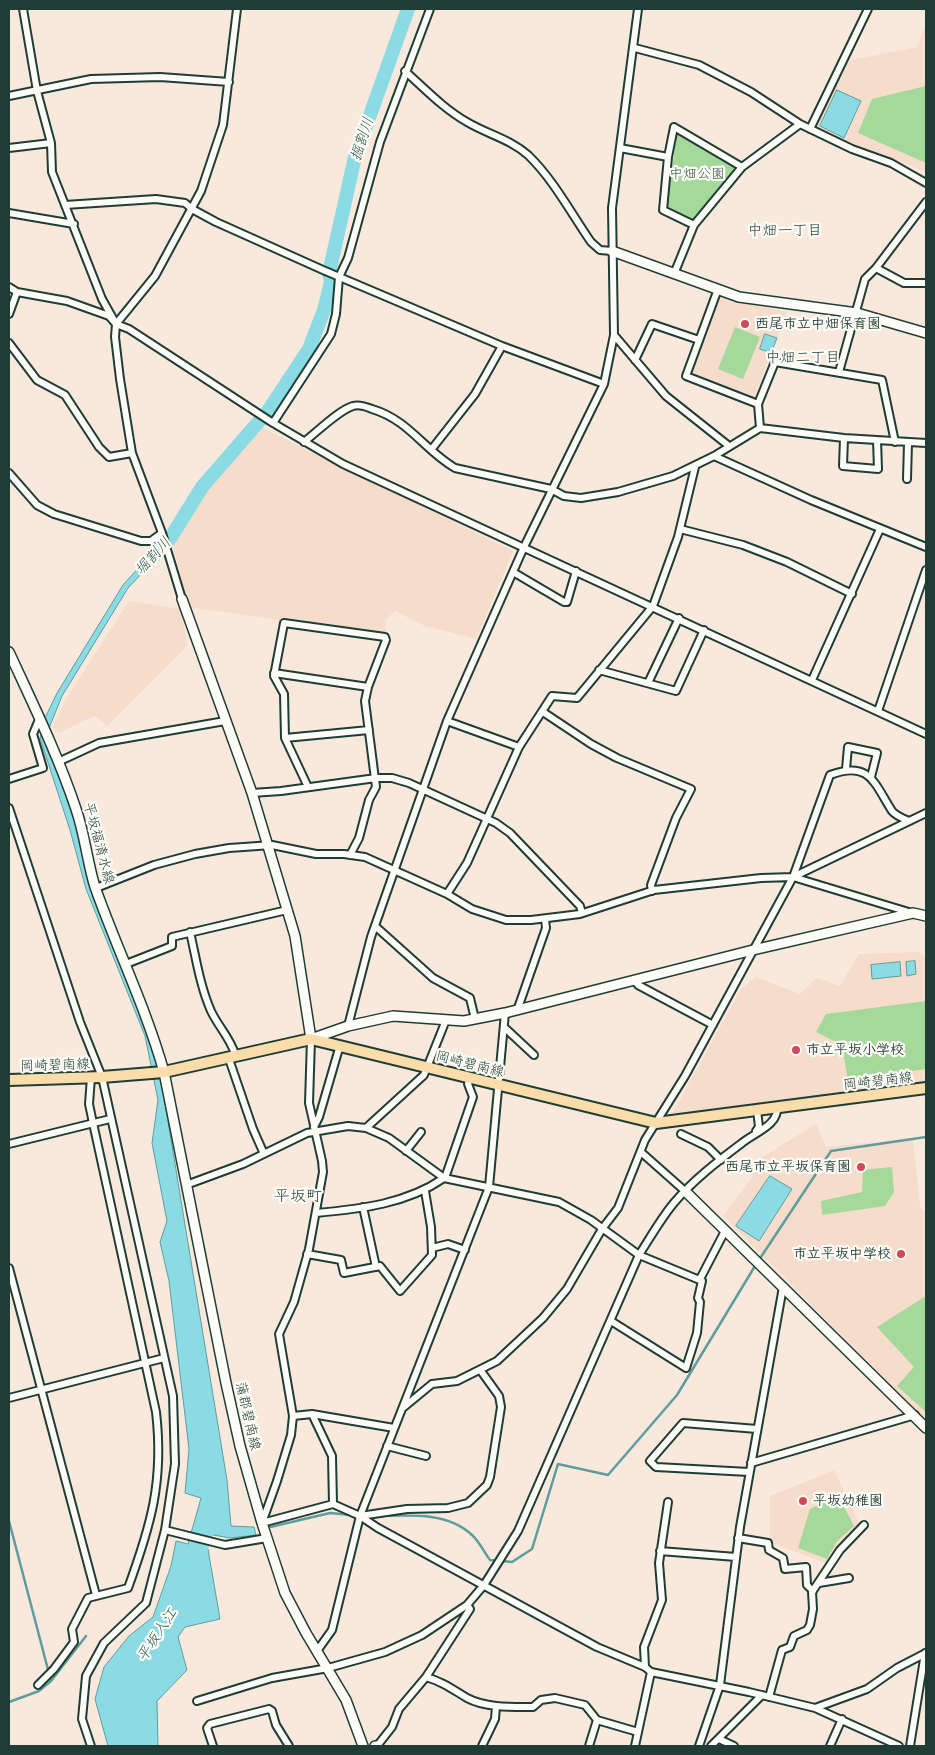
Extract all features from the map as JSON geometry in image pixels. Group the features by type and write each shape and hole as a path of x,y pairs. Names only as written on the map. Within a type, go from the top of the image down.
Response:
{"main road":[{"name":"岡崎碧南線","path":"9,1080 102,1077 160,1072 312,1038 656,1123 926,1088"}],"street":[{"path":"23,9 37,91 51,142 52,172 102,299 116,324 118,362 132,453 252,793 287,910 300,962 312,1038 309,1103 323,1167 307,1254 294,1302 278,1334 293,1416 291,1435 262,1523"},
{"path":"116,324 155,276 201,191 223,125 237,9"},
{"path":"273,422 331,334 336,314 339,277 348,258 380,142 405,71 430,9"},
{"path":"348,1026 375,926 420,804 422,790 447,721 551,489 604,384 614,335 612,208 635,48 638,9"},
{"path":"810,129 868,9"},
{"path":"635,48 699,65 751,92 800,124 852,150 891,163 926,183"},
{"path":"405,71 442,104 467,122 511,143 527,155 542,172 591,242 600,250 612,251 739,297 857,313 926,333"},
{"path":"9,96 91,79 160,77 229,82"},
{"path":"674,274 694,225 742,167 800,124"},
{"path":"694,225 663,210 668,157 674,127 742,167"},
{"path":"9,148 51,142"},
{"path":"620,148 668,157"},
{"path":"65,205 156,199 185,203 192,209 339,277 502,346 604,384"},
{"path":"840,372 865,278 876,268 926,202"},
{"path":"9,212 74,224"},
{"path":"876,268 904,283 926,283"},
{"path":"9,287 17,292 67,301 109,316 116,324 130,329 304,442 343,464 576,570 926,734"},
{"path":"718,289 686,376 758,404"},
{"path":"9,314 17,292"},
{"path":"635,360 652,324 699,340"},
{"path":"614,335 666,396 729,446"},
{"path":"9,343 37,380 65,395 99,447 109,457 132,453"},
{"path":"431,450 474,394 502,346"},
{"path":"760,428 758,404 775,362 882,380 895,442"},
{"path":"304,442 355,406 393,417 455,468 551,489 564,496 581,498 618,492 674,476 695,467 760,428 844,438 926,444"},
{"path":"844,438 843,466 878,469 877,440"},
{"path":"907,479 908,443"},
{"path":"714,456 880,529 926,547"},
{"path":"448,894 467,863 496,802 519,747 552,696 577,698 653,606 680,529 695,467"},
{"path":"9,473 37,505 54,514 141,541 151,540 162,534"},
{"path":"680,529 743,545 787,562 852,594"},
{"path":"812,680 880,529"},
{"path":"513,572 567,602 576,570"},
{"path":"878,711 926,570"},
{"path":"648,683 679,618"},
{"path":"308,787 285,738 284,694 274,673 284,623 385,637 386,640 368,687 365,701 376,788 369,800 359,838 350,855"},
{"path":"600,670 676,691 704,630"},
{"name":"平坂福清水線","path":"9,652 40,717 77,810 86,856 96,888 153,1033 160,1072"},
{"path":"274,673 368,687"},
{"path":"543,712 591,744 617,758 691,789 668,839 651,885 652,891"},
{"path":"9,779 43,768 33,734 40,717"},
{"path":"58,762 99,743 225,720"},
{"path":"447,721 519,747"},
{"path":"285,738 369,730"},
{"path":"846,769 848,747 877,753 871,777"},
{"path":"404,1407 432,1384 457,1381 481,1371 515,1346 550,1311 568,1289 602,1228 618,1208 642,1153 645,1140 713,1025 792,877 830,775 846,769 866,773 871,777 892,812 909,821"},
{"path":"252,793 376,778 392,778 487,818 510,833 580,906 582,912"},
{"path":"9,808 80,1022 102,1077 172,1396 175,1464 165,1530 146,1603 104,1643 86,1676 82,1719 90,1746"},
{"path":"792,877 926,814"},
{"path":"96,888 154,865 195,854 229,848 268,845 316,854 365,857 448,894 472,909 506,920 546,919 582,912 652,891 761,878 792,877 926,916"},
{"path":"126,964 172,946 172,937 287,910"},
{"path":"312,1038 348,1026 393,1016 446,1020 475,1019 504,1014 518,1008 913,913"},
{"path":"518,1008 546,928 546,919"},
{"path":"375,926 433,978 470,998 475,1019"},
{"path":"190,932 203,989 211,1012 228,1037 253,1129 264,1154"},
{"path":"634,980 638,986 713,1025"},
{"path":"317,1651 332,1630 360,1516 489,1187 505,1028 504,1014"},
{"path":"366,1128 416,1084 427,1067 446,1020"},
{"path":"505,1028 534,1054"},
{"path":"314,1129 340,1045"},
{"name":"蒲郡碧南線","path":"160,1072 186,1185 240,1446 262,1523 285,1593 350,1708 363,1746"},
{"path":"38,1685 54,1670 74,1642 72,1629 88,1598 128,1588 150,1528 159,1475 159,1437 156,1412 89,1104 91,1077"},
{"path":"316,1213 363,1207 402,1199 425,1191 445,1178 473,1097 468,1084 470,1078"},
{"path":"197,1702 272,1678 328,1668 385,1652 422,1635 467,1605 484,1585 518,1531 639,1255 660,1222 686,1192 755,1132 772,1123 778,1113 777,1107"},
{"path":"755,1132 759,1127 757,1110"},
{"path":"9,1144 110,1119"},
{"path":"186,1185 244,1164 314,1129 348,1126 366,1128 389,1138 445,1178 559,1202 602,1228 639,1255 670,1269 700,1279"},
{"path":"406,1151 422,1132"},
{"path":"681,1134 708,1147 721,1160"},
{"path":"642,1153 686,1192 769,1272 926,1428"},
{"path":"307,1254 341,1260 344,1273 376,1267 383,1268 400,1291 431,1258 432,1248 425,1191"},
{"path":"363,1207 376,1267"},
{"path":"611,1321 686,1368 697,1333 700,1302 698,1298 702,1281 700,1279 709,1258 725,1231"},
{"path":"432,1248 448,1244 465,1250"},
{"path":"9,1268 96,1595"},
{"path":"699,1746 720,1685 738,1538 782,1287"},
{"path":"9,1398 164,1358"},
{"path":"360,1516 407,1509 448,1508 468,1503 486,1485 490,1477 501,1408 499,1396 481,1371"},
{"path":"293,1416 312,1414 394,1428"},
{"path":"312,1414 332,1456 333,1504"},
{"path":"750,1463 915,1415"},
{"path":"749,1472 656,1467 650,1461 683,1423 757,1429"},
{"path":"387,1446 426,1456"},
{"path":"645,1667 644,1647 662,1600 660,1550 668,1502"},
{"path":"262,1523 333,1504 360,1516 597,1647 645,1667 651,1672 720,1685 815,1708 899,1746"},
{"path":"711,1746 766,1696 782,1650 790,1647 794,1636 807,1630 810,1625 813,1610 813,1592 840,1550 864,1525"},
{"path":"165,1530 225,1545 267,1538"},
{"path":"738,1538 768,1543 770,1550 782,1558 785,1569 806,1567 807,1584 813,1592"},
{"path":"660,1550 736,1557"},
{"path":"819,1583 848,1578"},
{"path":"377,1746 392,1727 399,1708 426,1677 470,1609 467,1605"},
{"path":"815,1708 867,1689 897,1668 926,1653"},
{"path":"910,1746 926,1653"},
{"path":"636,1746 651,1672"},
{"path":"426,1677 444,1682 469,1699 496,1706 533,1706 541,1700 555,1698 585,1705 597,1720 638,1732"},
{"path":"482,1746 495,1719 496,1706"},
{"path":"211,1745 207,1728 210,1724 269,1709 272,1711 276,1725 289,1746"},
{"path":"830,1746 842,1719"},
{"path":"589,1746 597,1720"},
{"path":"719,1739 734,1746"}],"shaded area":[{"path":"926,24 926,172 814,128 850,60 917,47"},
{"path":"721,294 736,300 787,312 754,398 691,373"},
{"path":"261,427 513,551 476,639 425,626 395,611 385,620 386,635 188,607 173,545 209,487"},
{"path":"129,601 181,609 187,646 107,726 95,716 58,733 53,726 68,696"},
{"path":"918,952 926,958 926,1081 672,1114 741,989 756,977 800,994 817,978 840,986 859,954"},
{"path":"816,1124 826,1147 913,1138 920,1207 926,1213 926,1420 723,1216 753,1176 743,1169"},
{"path":"834,1470 859,1523 828,1564 770,1542 770,1496"}],"green space":[{"path":"926,86 926,163 858,133 872,99"},
{"name":"中畑公園","path":"677,132 736,168 693,220 667,208"},
{"path":"735,327 760,337 743,379 718,369"},
{"path":"926,1001 926,1069 848,1081 842,1045 816,1032 826,1014"},
{"path":"892,1167 894,1192 885,1206 822,1215 821,1201 862,1192 863,1170"},
{"path":"926,1296 926,1412 897,1386 914,1367 877,1327"},
{"path":"838,1495 854,1526 837,1541 827,1559 798,1548 810,1509"}],"water":[{"path":"837,90 861,101 844,138 820,126"},
{"path":"765,334 777,338 771,353 760,349"},
{"path":"159,546 162,552 128,588 62,696 45,738 77,828 83,857 95,895 150,1035 163,1091 227,1480 231,1526 254,1527 256,1535 230,1538 202,1533 197,1546 208,1549 220,1619 185,1627 178,1637 187,1670 157,1701 158,1746 108,1746 95,1699 104,1667 129,1636 153,1617 171,1566 176,1541 188,1544 201,1498 185,1493 189,1449 169,1281 160,1242 167,1221 152,1143 158,1100 145,1036 86,889 70,830 40,738 45,718 57,693 123,585"},
{"path":"915,961 916,974 907,976 906,962"},
{"path":"900,962 901,976 872,979 871,965"},
{"path":"770,1176 792,1189 759,1241 736,1226"}],"waterway":[{"name":"堀割川","path":"149,561 171,537 202,487 268,411 309,349 324,310 331,282 329,273 355,157 408,9"},
{"path":"379,1516 428,1516 452,1522 475,1537 490,1560 512,1562 532,1549 558,1464 608,1475 677,1395 755,1266 831,1151 926,1137"},
{"path":"266,1528 330,1513 351,1515"},
{"path":"9,1521 51,1681"},
{"name":"平坂入江","path":"195,1565 209,1525"},
{"path":"9,1702 39,1691 51,1681 86,1636"}],"place":[{"name":"西尾市立中畑保育園","path":"745,324"},
{"name":"市立平坂小学校","path":"796,1050"},
{"name":"西尾市立平坂保育園","path":"861,1167"},
{"name":"市立平坂中学校","path":"901,1254"},
{"name":"平坂幼稚園","path":"803,1501"}],"district":[{"name":"中畑一丁目","path":"785,230"},
{"name":"中畑二丁目","path":"803,357"},
{"name":"平坂町","path":"298,1196"}],"water label":[{"name":"掘割川","path":"362,139"}]}
